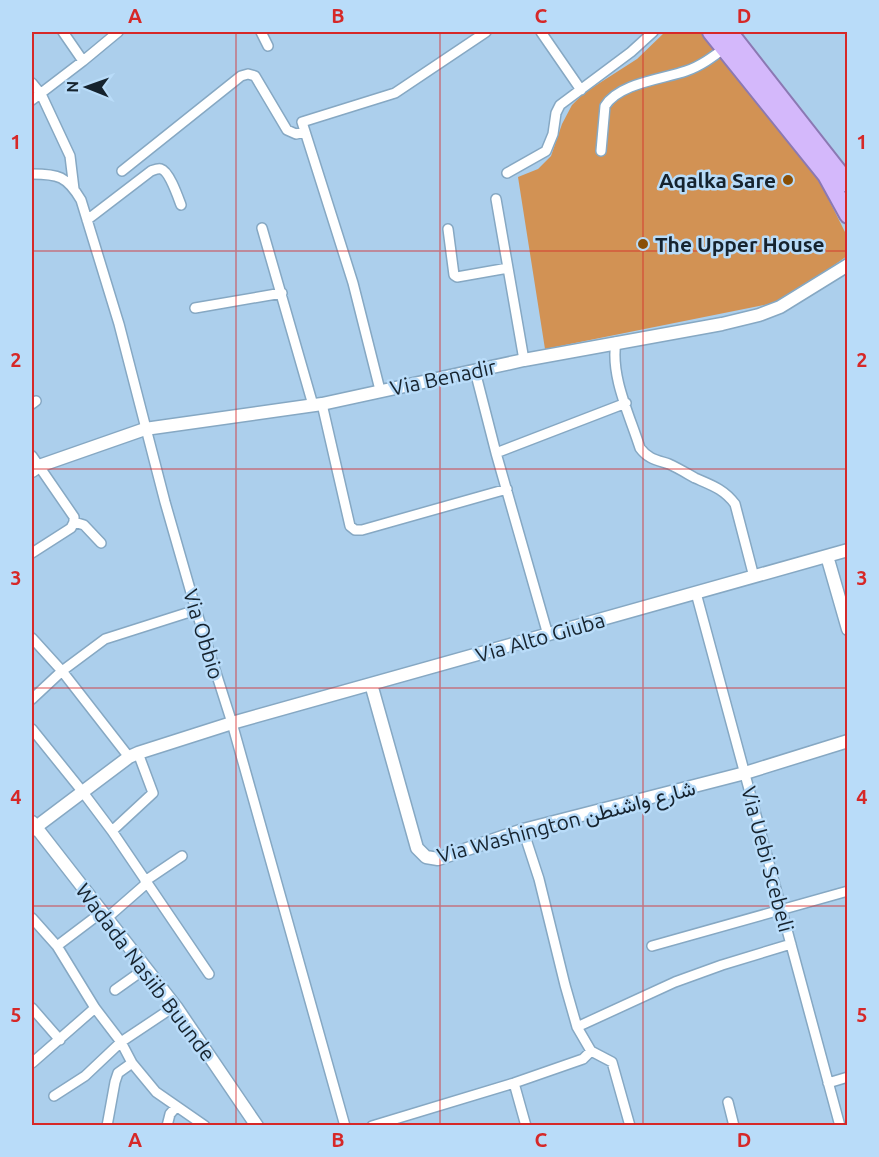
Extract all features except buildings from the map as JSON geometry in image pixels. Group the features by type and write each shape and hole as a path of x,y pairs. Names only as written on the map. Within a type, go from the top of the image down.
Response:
{"highway":[{"path":"711,32 730,40 848,184"},
{"path":"730,40 826,175 848,215"}],"street":[{"path":"63,32 83,61"},
{"path":"32,100 118,32"},
{"path":"261,32 268,46"},
{"path":"380,390 353,283 302,122 395,93 486,32"},
{"path":"541,32 581,90"},
{"path":"507,172 546,151 560,105 631,52 653,32"},
{"path":"601,151 606,106 609,99 617,93 701,65 730,40"},
{"path":"122,171 241,76 248,74 255,76 287,130 296,134 305,132"},
{"name":"Via Obbio","path":"32,83 41,94 70,156 74,189 81,200 119,324 145,429 196,610 232,723 345,1125"},
{"path":"87,220 151,171 158,169 168,174 181,205"},
{"path":"32,174 52,174 61,177 74,189"},
{"path":"496,199 524,360"},
{"path":"262,228 317,405 350,526 355,530 362,530 507,489"},
{"path":"448,229 454,274 457,276 508,268"},
{"name":"Via Benadir","path":"34,464 145,429 317,405 524,360 723,324 780,308 848,265"},
{"path":"195,308 282,293"},
{"path":"616,342 614,355 640,448 645,455 671,465 728,495 735,504 754,577"},
{"path":"475,371 548,634"},
{"path":"496,453 626,403"},
{"path":"32,553 70,528 74,522 74,517 34,464"},
{"path":"74,522 84,525 101,543"},
{"name":"Via Alto Giuba","path":"33,826 133,755 232,723 848,550"},
{"path":"827,556 848,629"},
{"name":"Via Uebi Scebeli","path":"696,593 840,1125"},
{"path":"32,699 62,670 105,639 196,610"},
{"path":"32,638 133,755 153,793 112,831"},
{"name":"Via Washington شارع واشنطن","path":"371,684 417,848 426,857 438,859 523,830 745,773 848,741"},
{"path":"32,729 112,831 209,974"},
{"name":"Wadada Nasiib Buunde","path":"33,826 175,1006 257,1125"},
{"path":"523,830 539,879 565,985 578,1027 591,1051 612,1062 630,1125"},
{"path":"57,946 104,915 182,856"},
{"path":"652,946 848,891"},
{"path":"32,918 57,946 95,1008 122,1042 132,1063 156,1092 205,1125"},
{"path":"578,1027 675,982 791,944"},
{"path":"115,990 146,968"},
{"path":"54,1096 85,1076 122,1042 175,1006"},
{"path":"32,1008 60,1040"},
{"path":"32,1063 95,1008"},
{"path":"372,1125 514,1083 583,1059 591,1051"},
{"path":"107,1125 118,1073 132,1063"},
{"path":"828,1083 848,1077"},
{"path":"514,1083 526,1125"},
{"path":"728,1102 734,1125"},
{"path":"167,1125 170,1114 176,1107"}],"shaded area":[{"path":"665,32 700,32 818,178 847,236 847,256 791,296 769,304 545,349 518,177 538,169 551,156 562,124 572,105 584,93 637,59"}],"place":[{"name":"Aqalka Sare","path":"788,180"},
{"name":"The Upper House","path":"643,244"}]}
